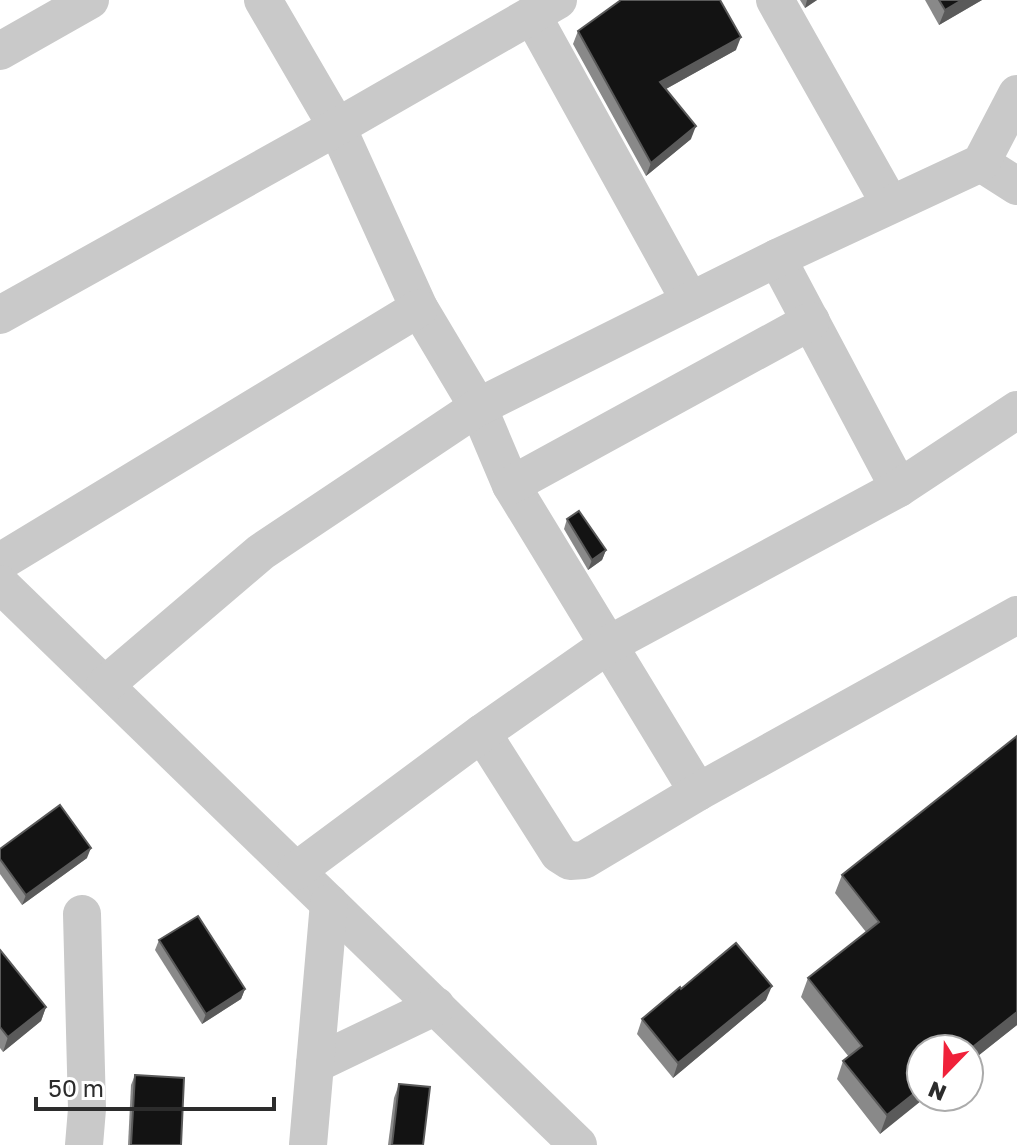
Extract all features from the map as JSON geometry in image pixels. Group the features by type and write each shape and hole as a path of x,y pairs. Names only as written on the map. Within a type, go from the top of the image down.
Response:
{"street":[{"path":"0,51 90,0"},
{"path":"263,0 337,127 419,308 478,407 511,485 698,792"},
{"path":"775,0 890,204"},
{"path":"0,315 545,7 690,301"},
{"path":"105,685 261,552 478,407 777,258 981,163 1017,94"},
{"path":"981,163 1017,186"},
{"path":"777,258 899,488"},
{"path":"0,562 419,308"},
{"path":"511,485 811,321"},
{"path":"296,871 482,733 608,645 1013,425"},
{"path":"0,584 578,1145"},
{"path":"482,733 559,854 570,861 584,860 698,792 1017,615"},
{"path":"308,1145 329,903"},
{"path":"82,914 87,1109 84,1145"},
{"path":"315,1064 436,1006"}],"building":[{"path":"621,0 720,0 741,37 660,82 696,126 651,163 578,31"},
{"path":"939,0 962,0 945,10"},
{"path":"579,511 606,550 592,560 567,519"},
{"path":"1017,736 1017,1012 985,1037 985,1033 905,1033 905,1101 887,1115 843,1061 862,1046 808,978 879,922 842,875"},
{"path":"60,805 91,848 26,895 0,859 0,849"},
{"path":"198,916 245,989 206,1014 159,940"},
{"path":"736,943 772,986 678,1063 642,1019"},
{"path":"0,950 46,1007 8,1037 0,1027"},
{"path":"135,1075 184,1078 181,1145 131,1145"},
{"path":"399,1084 430,1087 423,1145 392,1145"}]}
